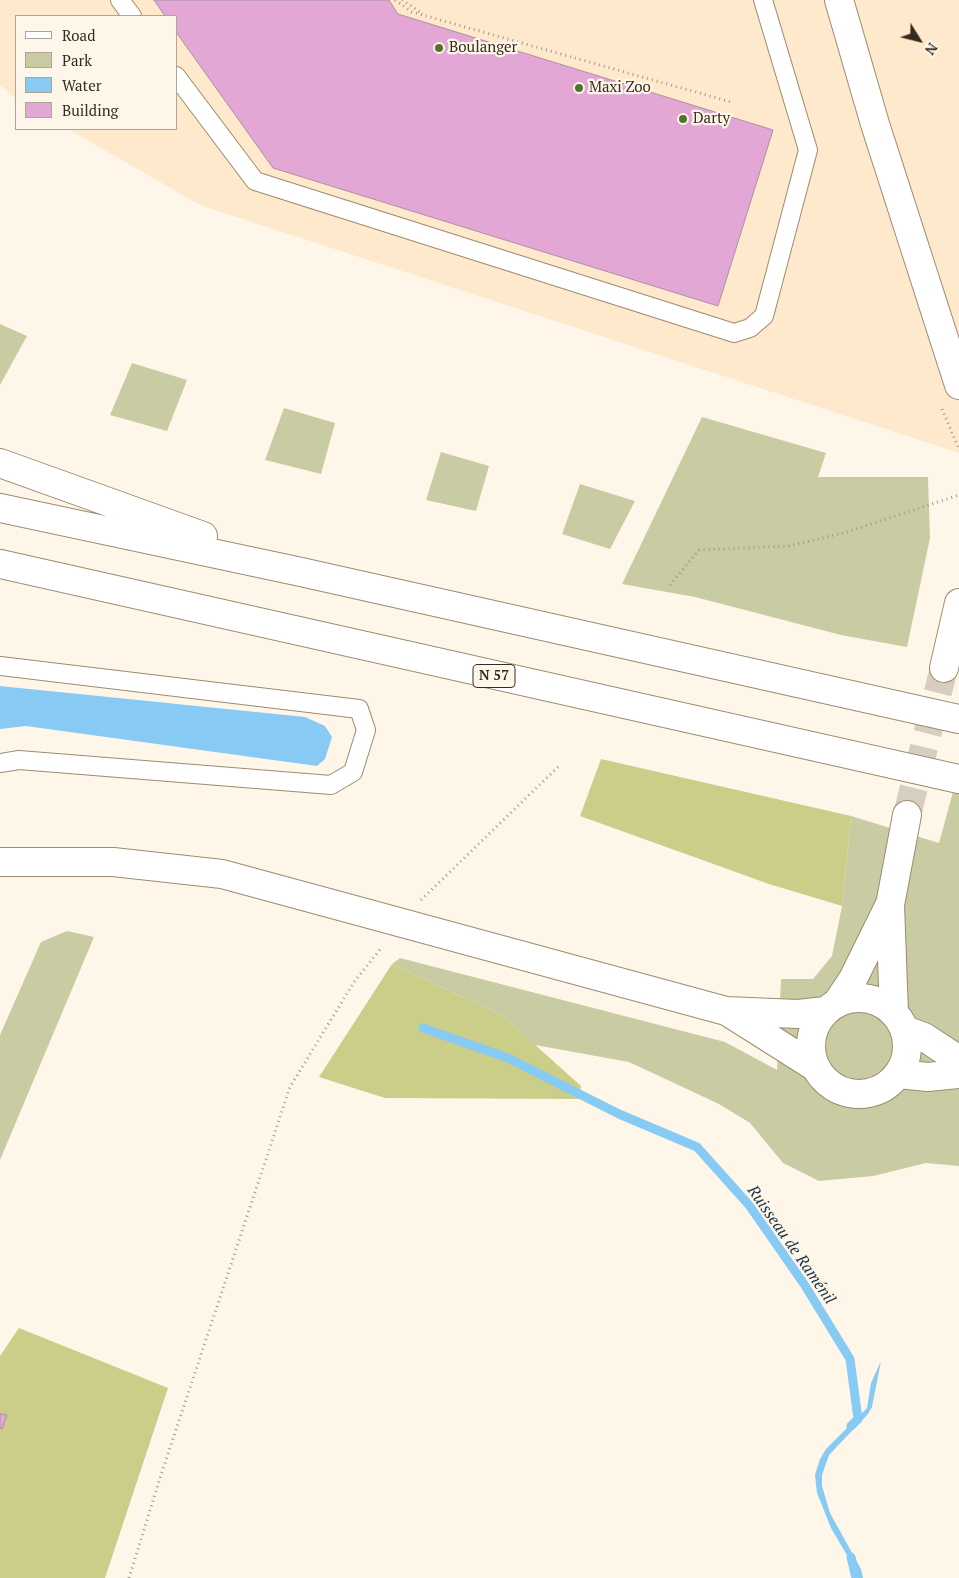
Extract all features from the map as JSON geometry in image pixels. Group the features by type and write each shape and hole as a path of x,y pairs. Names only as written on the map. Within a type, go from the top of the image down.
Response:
{"main road":[{"path":"839,0 878,133 959,385"},
{"path":"0,463 301,572"},
{"path":"0,508 301,572 959,719"},
{"name":"N 57","path":"0,564 959,780"},
{"path":"0,571 30,571"},
{"path":"944,668 959,603"},
{"path":"815,1067 811,1050 812,1034 817,1021 832,1007 853,979 890,905 908,815"},
{"path":"0,862 114,862 222,874 726,1011 798,1014 832,1007 852,998 868,998 882,1004 908,1027 959,1060"},
{"path":"726,1011 815,1067 825,1080 838,1090 855,1094 871,1093 886,1086 898,1074 905,1060 908,1027 890,905"},
{"path":"898,1074 928,1077 959,1074"}],"lane":[{"path":"120,0 131,15"},
{"path":"178,79 255,181 734,333 750,328 764,316 808,150 763,0"},
{"path":"0,666 359,709 366,730 353,772 332,785 19,760 0,763"}],"path":[{"path":"395,0 412,12 732,102"},
{"path":"402,0 425,15"},
{"path":"670,585 699,550 790,546 846,532 959,495"},
{"path":"129,1578 161,1475 290,1087"}],"shaded area":[{"path":"0,0 959,0 959,453 200,205 70,130 178,130 178,15 15,15 15,98 0,85"}],"green space":[{"path":"0,324 27,336 0,385"},
{"path":"132,363 187,380 167,431 110,415"},
{"path":"284,408 335,423 321,474 265,460"},
{"path":"702,417 826,453 818,477 928,477 930,538 907,647 841,635 695,597 622,584"},
{"path":"441,452 489,466 476,511 426,500"},
{"path":"580,484 635,501 610,549 562,534"},
{"path":"601,759 851,816 842,906 769,884 580,816"},
{"path":"959,770 959,1166 926,1163 873,1176 819,1181 783,1163 750,1123 719,1104 629,1062 535,1045 503,1016 392,964 400,958 725,1042 777,1070 781,979 813,979 832,956 842,906 851,816 939,843"},
{"path":"67,931 94,937 0,1160 0,1035 41,942"},
{"path":"392,964 503,1016 581,1086 579,1099 385,1098 319,1077"},
{"path":"19,1328 168,1388 105,1578 0,1578 0,1356"}],"water":[{"path":"0,686 305,717 325,726 332,737 325,759 317,766 26,726 0,729"},
{"path":"881,1361 872,1407 868,1414 829,1455 822,1475 822,1486 830,1513 861,1569 863,1578 858,1578 854,1567 831,1528 817,1493 815,1475 820,1459 826,1449 867,1408 871,1383"}],"building":[{"path":"154,0 389,0 398,14 773,130 718,306 273,168 178,35 178,15 164,15"},
{"path":"0,1414 7,1415 2,1429 0,1428"}],"waterway":[{"name":"Ruisseau de Raménil","path":"423,1028 508,1058 619,1114 697,1147 749,1205 804,1284 850,1359 858,1419 851,1426"},
{"name":"Ruisseau de Raménil","path":"851,1557 856,1578"}],"tunnel":[{"path":"907,815 944,668"}],"place":[{"name":"Boulanger","path":"439,48"},
{"name":"Maxi Zoo","path":"579,88"},
{"name":"Darty","path":"683,119"}]}
